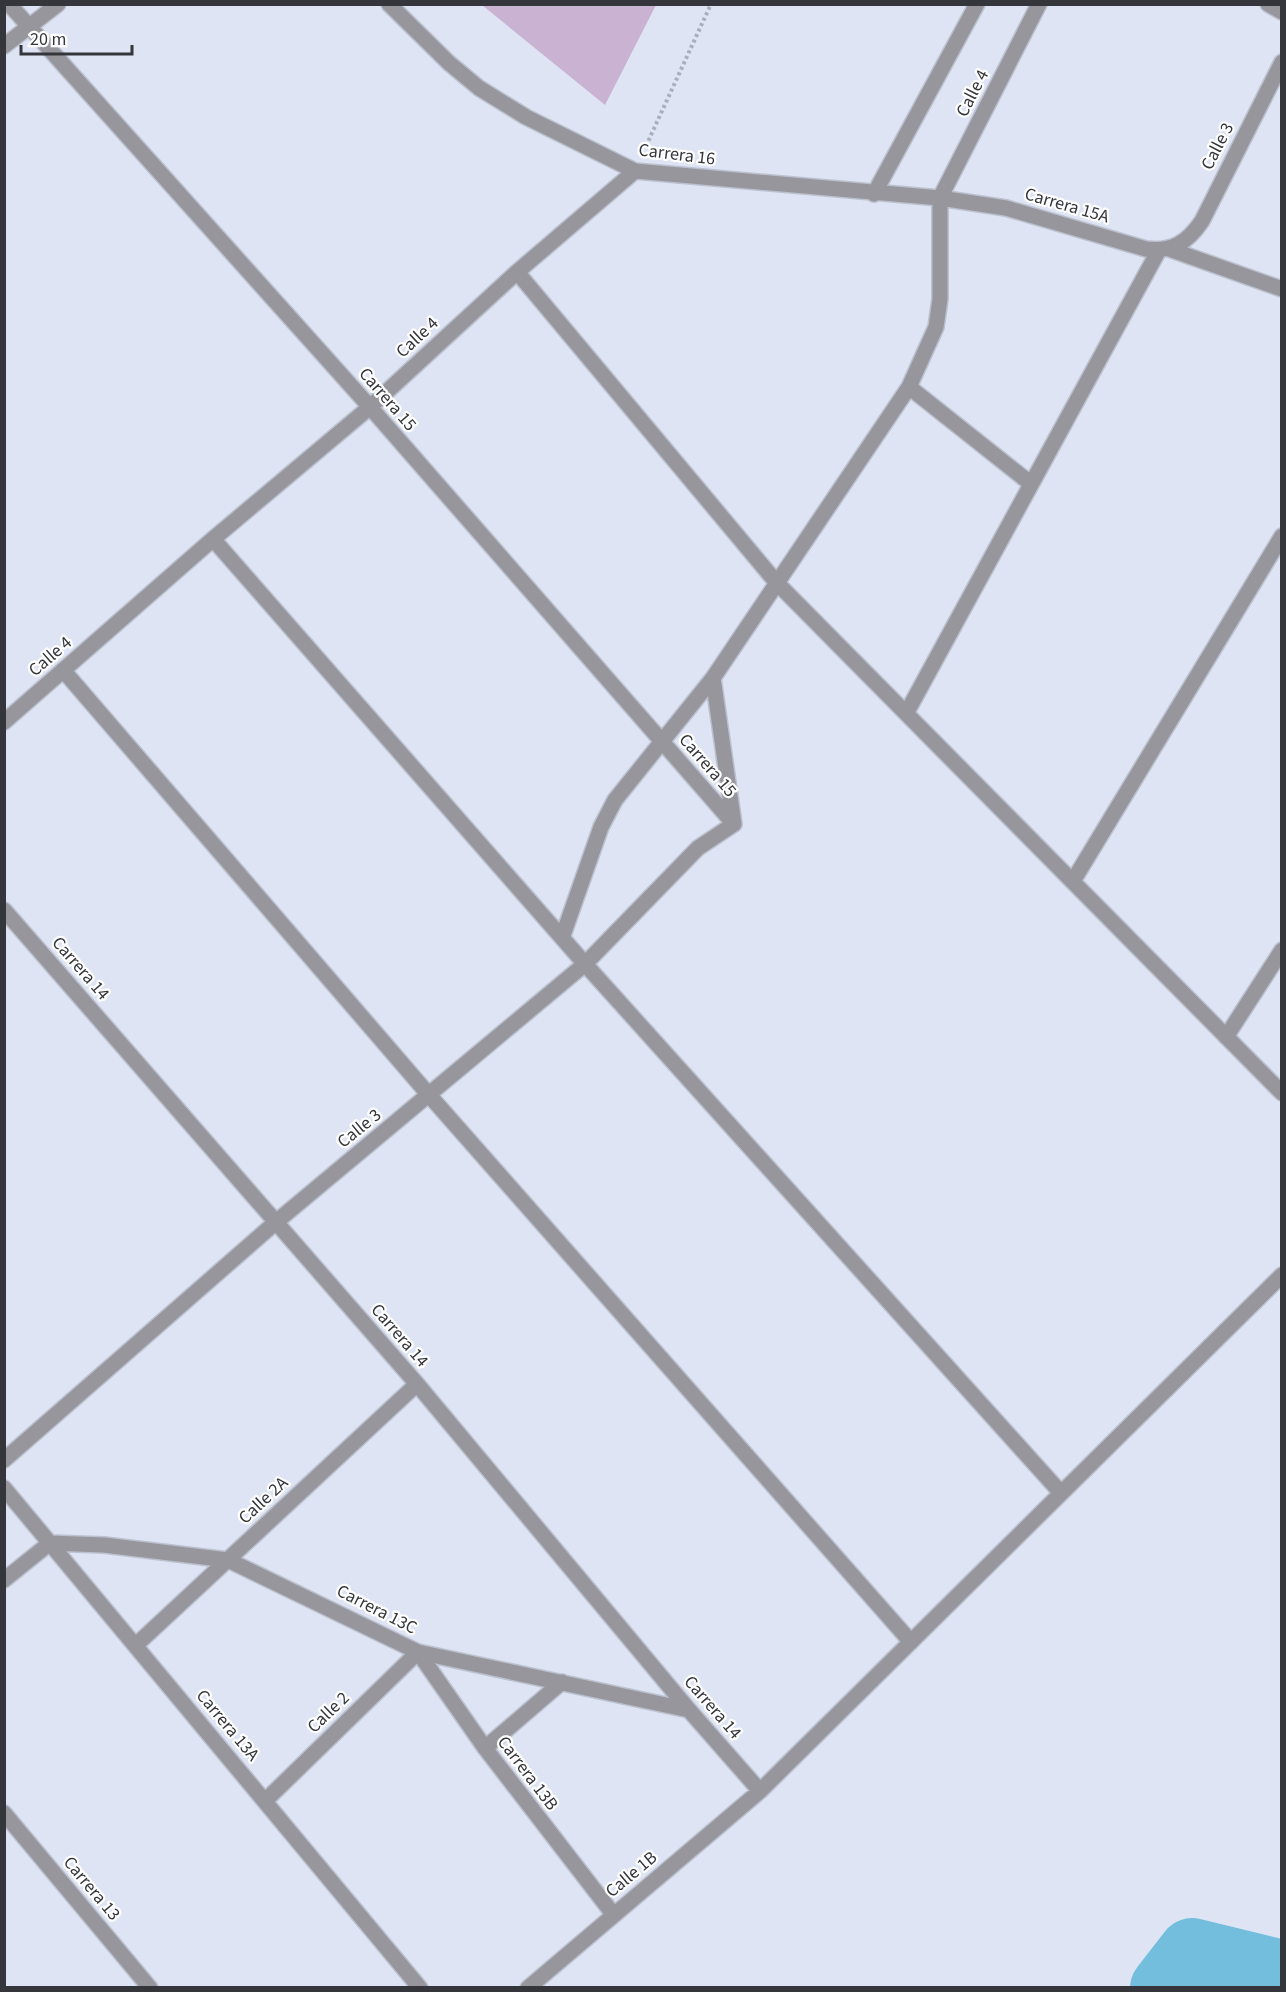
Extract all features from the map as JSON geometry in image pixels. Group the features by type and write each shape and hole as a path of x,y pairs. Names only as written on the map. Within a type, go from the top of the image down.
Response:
{"street":[{"name":"Carrera 15","path":"9,4 370,407 734,824"},
{"path":"4,46 58,4"},
{"name":"Carrera 16","path":"389,4 449,63 479,88 526,117 634,171 874,194 940,198"},
{"name":"Calle 4","path":"874,194 977,4"},
{"name":"Calle 4","path":"940,198 1038,4"},
{"path":"1268,4 1281,12"},
{"name":"Calle 3","path":"907,712 1030,483 1170,248 1193,235 1202,221 1281,62"},
{"name":"Calle 4","path":"4,722 213,539 370,407 517,272 634,171"},
{"path":"562,938 602,827 615,800 713,678 909,387 936,327 940,299 940,198"},
{"name":"Carrera 15A","path":"940,198 1006,208 1146,249 1170,248 1281,289"},
{"path":"517,272 776,582 1281,1093"},
{"path":"909,387 1030,483"},
{"path":"1073,881 1281,536"},
{"path":"213,539 585,964 1062,1493"},
{"path":"63,670 429,1095 911,1642"},
{"path":"713,678 734,824"},
{"name":"Calle 3","path":"4,1460 276,1222 585,964 698,848 734,824"},
{"name":"Carrera 14","path":"4,910 417,1384 689,1710 760,1791"},
{"path":"1226,1037 1281,950"},
{"name":"Calle 1B","path":"528,1988 760,1791 1281,1275"},
{"name":"Calle 2A","path":"136,1645 417,1384"},
{"name":"Carrera 13A","path":"4,1488 420,1988"},
{"path":"4,1580 50,1543"},
{"name":"Carrera 13C","path":"50,1543 104,1545 228,1560 418,1652 689,1710"},
{"name":"Carrera 13B","path":"418,1652 485,1748 613,1914"},
{"name":"Calle 2","path":"265,1801 418,1652"},
{"path":"485,1748 562,1682"},
{"name":"Carrera 13","path":"4,1813 150,1988"}],"path":[{"path":"634,171 711,4"}],"shaded area":[{"path":"482,5 656,5 605,105"}],"waterway":[{"path":"1164,1988 1192,1952 1282,1974"}]}
